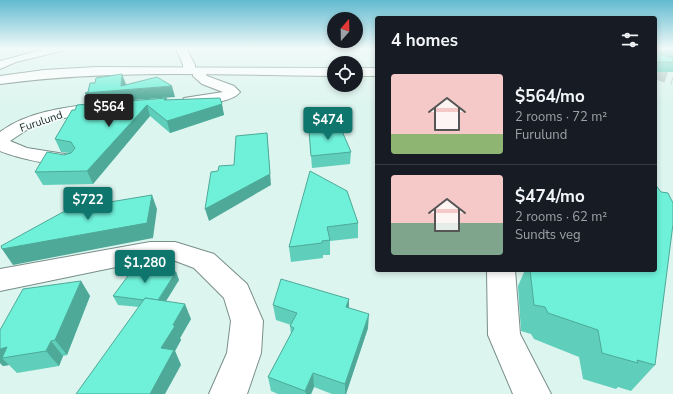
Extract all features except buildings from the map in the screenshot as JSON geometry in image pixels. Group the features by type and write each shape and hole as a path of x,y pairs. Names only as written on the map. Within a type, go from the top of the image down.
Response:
{"street":[{"path":"175,103 206,100 226,96 233,92 230,88 203,80 189,66"},
{"path":"0,80 44,74 88,72 327,72"},
{"path":"363,72 375,72"},
{"name":"Furulund","path":"70,160 14,149 0,142 9,132 61,113 119,107"},
{"path":"0,280 150,251 175,251 204,261 237,292 246,321 244,353 228,394"},
{"path":"501,272 504,335 532,394"}],"tunnel":[{"path":"657,74 673,79"}]}
